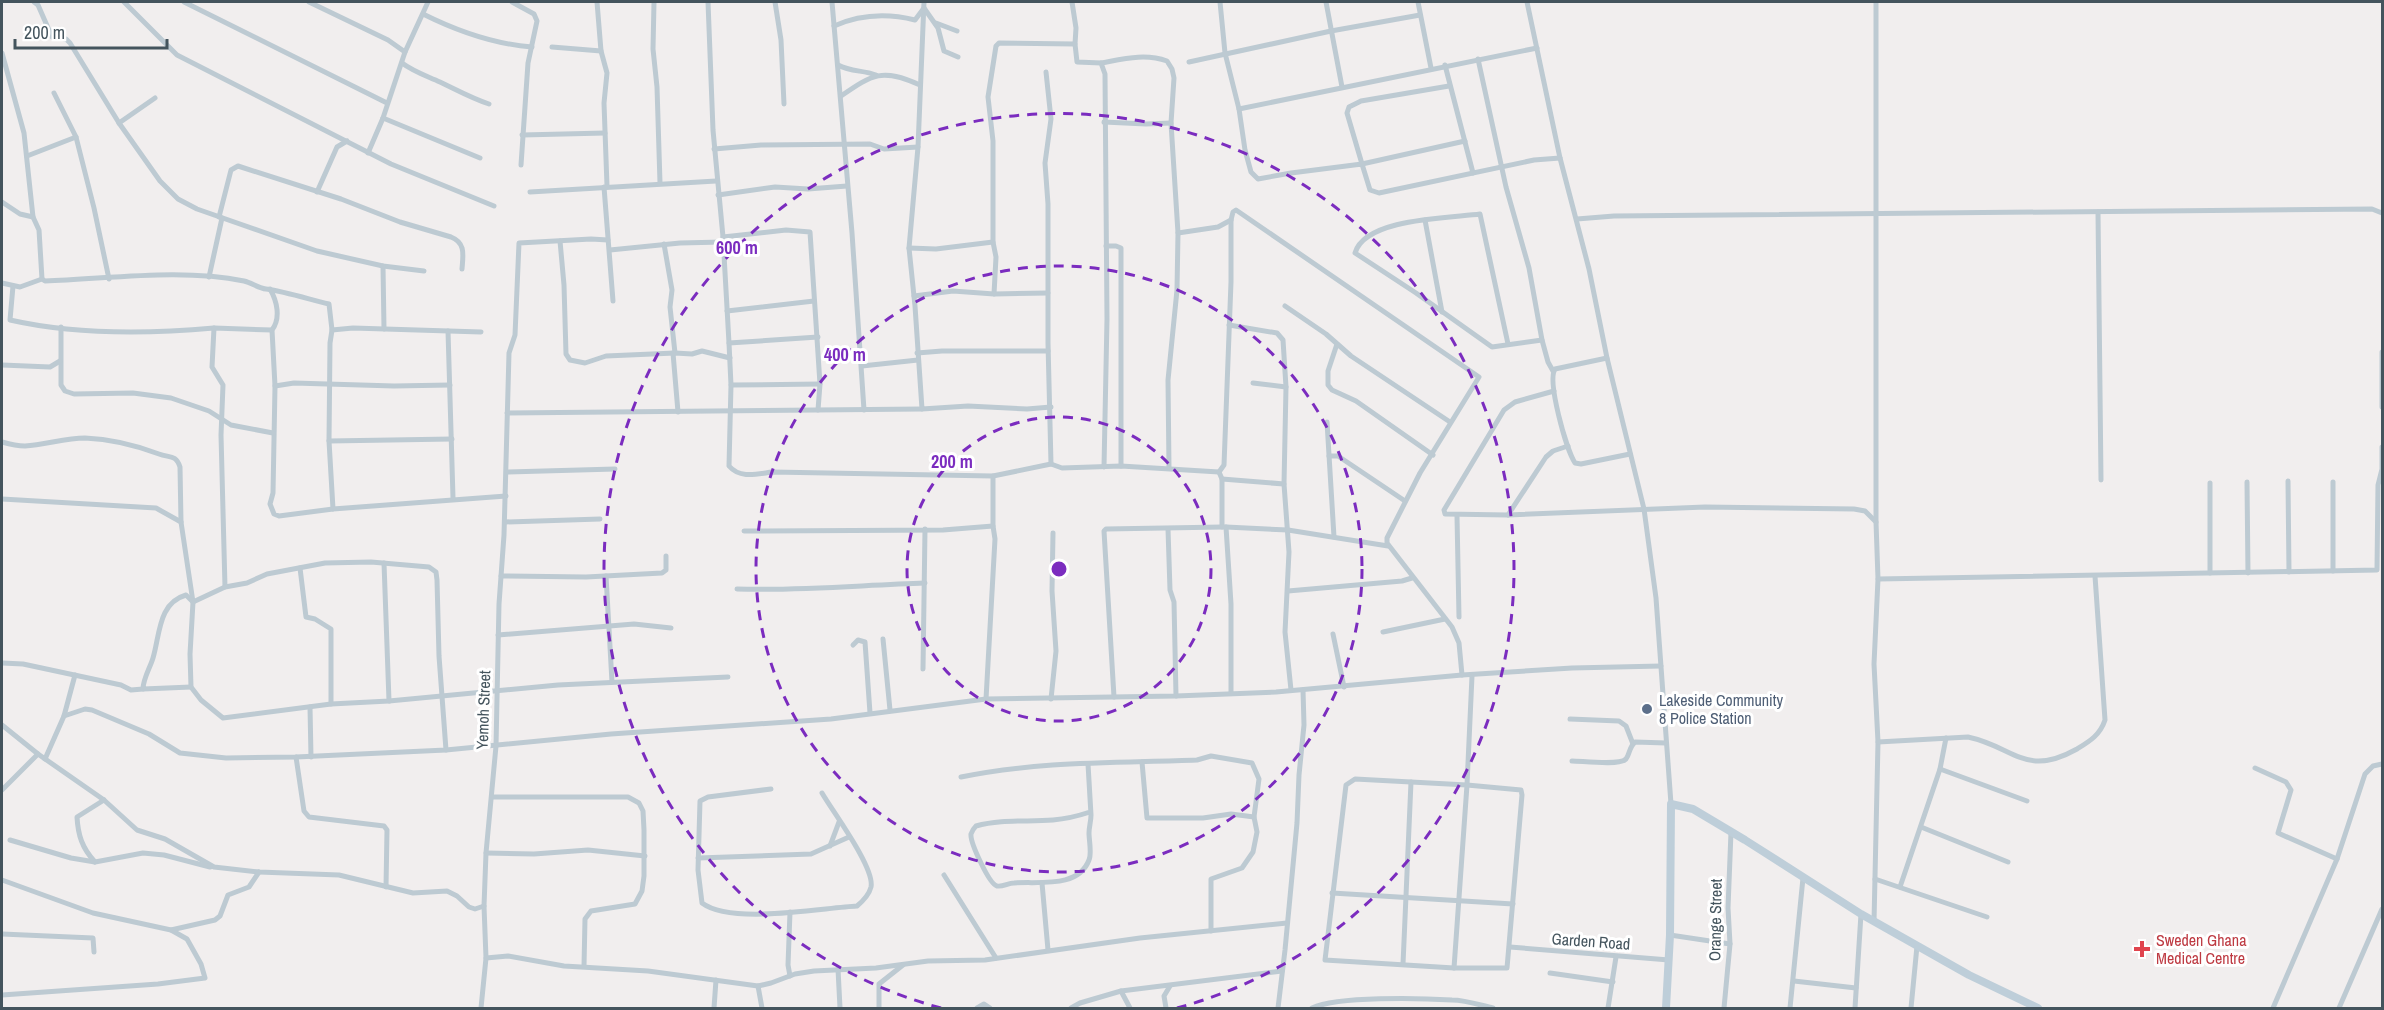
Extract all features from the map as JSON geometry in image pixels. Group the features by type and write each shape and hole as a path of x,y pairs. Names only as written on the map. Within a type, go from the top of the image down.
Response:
{"street":[{"path":"34,2 38,4 52,37 66,39 70,43 119,123 170,193 185,204 317,251 383,266 424,271"},
{"path":"124,2 177,55 368,153 494,206"},
{"path":"184,2 387,103"},
{"path":"309,2 388,40 405,52"},
{"path":"368,153 383,118 405,52 428,2"},
{"path":"512,2 536,17 528,63 521,165"},
{"path":"597,2 600,51 607,73 606,186 613,301"},
{"path":"654,2 653,49 657,87 660,183"},
{"path":"708,2 714,149 723,239 731,385 729,466 739,473 748,475 772,472 993,476 1051,464 1062,468 1121,466 1219,472"},
{"path":"775,2 781,40 784,104"},
{"path":"832,2 864,410"},
{"path":"1072,2 1077,28 1075,44 1077,62 1101,63 1146,56 1167,61 1174,78 1171,123 1178,233 1174,325 1168,380 1169,468"},
{"path":"1220,2 1225,53 1239,109 1245,150 1251,172 1258,179 1291,172 1362,164 1465,141"},
{"path":"1326,2 1342,87"},
{"path":"1418,2 1431,68"},
{"path":"1527,2 1560,158 1590,269 1607,358 1644,510 1655,588 1671,804 1670,935 1666,1008"},
{"path":"1874,922 1878,742 1874,663 1878,579 1876,522 1876,2"},
{"path":"834,26 850,18 891,14 915,20 924,5"},
{"path":"924,5 943,39 945,51 958,57"},
{"path":"922,409 909,248 918,147 924,5"},
{"path":"423,14 479,39 532,47"},
{"path":"1189,62 1331,31 1420,15"},
{"path":"933,20 957,31"},
{"path":"994,294 996,257 993,242 993,141 988,97 996,46 999,43 1075,44"},
{"path":"552,47 600,51"},
{"path":"1239,109 1538,48"},
{"path":"2,53 24,133 33,217 39,230 42,279"},
{"path":"1478,59 1506,187 1529,268 1542,340 1553,371 1554,391 1568,446 1575,463 1581,464 1630,454"},
{"path":"402,63 416,73 443,83 463,95 489,104"},
{"path":"1101,63 1105,74 1107,319 1104,467"},
{"path":"838,65 849,71 878,76"},
{"path":"1445,66 1473,173"},
{"path":"1046,72 1051,120 1045,163 1048,204 1051,464"},
{"path":"841,96 866,78 878,76 900,77 920,85"},
{"path":"1449,86 1361,101 1349,107 1347,113 1370,190 1379,193 1534,160 1560,158"},
{"path":"54,93 76,137 94,208 108,279"},
{"path":"119,123 154,98"},
{"path":"383,118 480,158"},
{"path":"1104,122 1171,123"},
{"path":"522,135 605,134"},
{"path":"27,156 76,137"},
{"path":"317,192 337,147 347,141"},
{"path":"714,149 761,145 870,144 884,149 918,147"},
{"path":"209,278 220,217 233,167 238,166 400,222 457,239 463,249 462,269"},
{"path":"530,192 717,181"},
{"path":"718,195 775,187 808,189 847,186"},
{"path":"2,202 20,214 33,217"},
{"path":"1577,219 1614,216 2372,209 2382,213"},
{"path":"1219,472 1224,465 1231,219 1233,212 1239,211 1479,376 1405,501 1388,538 1388,546 1452,627 1459,644 1462,675"},
{"path":"2098,212 2101,480"},
{"path":"1508,344 1480,214 1436,217 1385,229 1369,236 1357,245 1355,253 1492,347 1542,340"},
{"path":"1178,233 1218,227 1231,219"},
{"path":"1425,220 1442,312"},
{"path":"610,250 723,239 786,230 810,232 818,337 820,384 818,411"},
{"path":"609,240 560,242 567,358 585,363 606,356 692,354 707,351 729,358"},
{"name":"Yemoh Street","path":"481,1008 486,958 484,906 486,853 496,746 498,635 507,471 509,352 515,335 519,243 560,242"},
{"path":"909,248 936,249 993,242"},
{"path":"664,244 672,290 670,307 678,412"},
{"path":"1106,246 1121,248 1121,466"},
{"path":"383,266 384,329"},
{"path":"2,283 28,286 42,279 45,281 108,279 125,275 209,278 246,281 265,289 270,288 329,304 332,312 329,441 333,508"},
{"path":"13,286 10,320 61,327 150,333 214,328 272,330"},
{"path":"270,288 277,309 276,324 272,330 275,386 273,493 270,504 272,512 279,516 333,508 506,496"},
{"path":"914,296 953,291 994,294 1048,293"},
{"path":"727,311 814,301"},
{"path":"1285,306 1450,422"},
{"path":"1229,325 1277,333 1281,336 1286,387 1284,484 1288,530 1285,632 1291,690"},
{"path":"61,327 61,385 65,391 74,394 133,393 171,398 221,417 231,425 273,434"},
{"path":"214,328 212,367 224,385 221,417 225,587"},
{"path":"332,330 481,332"},
{"path":"448,331 453,498"},
{"path":"729,344 818,337"},
{"path":"1336,344 1328,371 1328,385 1340,394 1356,401 1433,455"},
{"path":"862,366 942,351 1048,351"},
{"path":"2382,352 2382,407"},
{"path":"1553,371 1607,358"},
{"path":"2,365 50,367 60,360"},
{"path":"275,386 294,383 450,385"},
{"path":"1253,383 1286,387"},
{"path":"731,385 820,384"},
{"path":"1554,391 1515,402 1504,410 1444,510 1445,514 1508,515 1705,507 1854,509 1865,511 1876,522"},
{"path":"507,413 818,411 968,406 1027,409 1051,406"},
{"path":"1327,422 1334,537"},
{"path":"2,442 22,446 91,439 129,443 163,456 174,456 180,467 181,522 193,602 191,687 201,700 223,718 331,704 442,697 498,690 728,677"},
{"path":"329,441 452,439"},
{"path":"1508,515 1546,457 1553,451 1568,446"},
{"path":"1878,579 2375,570 2378,568 2378,485 2382,469 2382,447"},
{"path":"1329,456 1338,456 1405,501"},
{"path":"507,471 615,469"},
{"path":"1219,472 1222,479 1231,604 1231,693"},
{"path":"986,699 995,549 993,476"},
{"path":"1222,479 1284,484"},
{"path":"2288,481 2289,572"},
{"path":"2247,482 2247,573"},
{"path":"2333,482 2333,571"},
{"path":"2210,483 2210,573"},
{"path":"2,499 156,508 181,522"},
{"path":"1458,516 1459,617"},
{"path":"505,522 600,519"},
{"path":"744,531 954,530 993,526"},
{"path":"1114,697 1104,531 1106,529 1224,527 1288,530 1388,546"},
{"path":"923,669 925,529"},
{"path":"1168,529 1170,590 1174,602 1176,696"},
{"path":"1051,699 1056,651 1052,591 1053,533"},
{"path":"501,576 606,576 662,573 666,570 666,556"},
{"path":"193,602 225,587 247,583 267,574 338,562 429,567 436,572 446,750"},
{"path":"384,563 389,701"},
{"path":"300,568 306,617 315,619 331,629 331,704"},
{"path":"606,576 612,682"},
{"path":"1878,742 1968,737 2027,761 2038,763 2073,751 2097,736 2105,720 2095,576"},
{"path":"1288,591 1402,581 1412,578"},
{"path":"737,589 778,591 832,586 925,583"},
{"path":"143,689 163,616 174,600 180,596 186,595 193,602"},
{"path":"1383,632 1445,619"},
{"path":"498,635 634,624 671,628"},
{"path":"1334,634 1344,687"},
{"path":"883,639 890,710"},
{"path":"854,645 858,640 865,642 870,713"},
{"path":"2,663 22,664 75,675 120,685 131,690 191,687"},
{"path":"64,716 85,709 92,710 149,734 180,753 226,758 296,758 446,750 611,734 831,719 986,699 1176,696 1303,690 1462,675 1572,668 1661,666"},
{"path":"45,759 64,716 75,675"},
{"path":"1454,968 1472,676"},
{"path":"1278,1008 1304,725 1303,690"},
{"path":"310,707 311,757"},
{"path":"1570,718 1623,723 1633,744 1627,758 1622,762 1572,761"},
{"path":"2,725 38,754 104,800 137,830 165,839 214,867"},
{"path":"1900,887 1940,769 1946,738"},
{"path":"1633,744 1666,743"},
{"path":"2,790 38,754"},
{"path":"961,777 1006,769 1072,764 1197,760 1211,756 1252,763 1259,779 1254,817 1257,832 1253,852 1242,868 1211,879 1211,931"},
{"path":"296,758 304,811 309,817 384,826 387,830 386,887"},
{"path":"1142,762 1147,818 1194,818 1231,814 1254,817"},
{"path":"1088,764 1090,812 1090,856 1082,871 1075,877 1042,883 1014,883 1000,886 988,879 972,841 971,832 976,826 988,822 1052,820 1090,812"},
{"path":"2274,1008 2337,859 2365,774 2373,766 2382,764"},
{"path":"2255,768 2286,782 2291,790 2278,833 2337,859"},
{"path":"1940,769 2027,801"},
{"path":"1355,779 1467,785 1521,790 1507,968 1454,968 1326,960 1332,893 1348,782 1355,779"},
{"path":"1403,964 1411,782"},
{"path":"771,789 708,797 700,801 698,858 702,903 711,909 750,914 790,912 858,906 865,899 871,886 868,868 822,793"},
{"path":"493,797 628,797 639,803 643,811 645,856 642,891 635,904 591,911 587,914 584,966"},
{"path":"95,862 84,850 77,831 77,817 104,800"},
{"path":"1671,804 1688,807 1874,922 1969,975 2038,1008"},
{"path":"830,846 839,822"},
{"path":"1922,826 2008,862"},
{"name":"Orange Street","path":"1724,1008 1730,944 1728,908 1731,832"},
{"path":"698,858 811,854 849,837"},
{"path":"10,840 71,858 95,862 143,853 164,855 214,867 259,872 339,875 413,893 447,891 457,896 469,907 476,909 484,906"},
{"path":"486,853 534,854 588,850 645,856"},
{"path":"171,930 215,920 220,916 228,895 249,887 259,872"},
{"path":"944,875 996,958"},
{"path":"1790,1008 1803,878"},
{"path":"1875,879 1987,917"},
{"path":"2,880 93,913 171,930 187,939 206,978 158,984 2,995"},
{"path":"1042,883 1048,950"},
{"path":"1332,893 1513,904"},
{"path":"2339,1008 2382,909"},
{"path":"790,912 790,976"},
{"path":"1855,1008 1861,914"},
{"path":"486,958 508,956 564,966 584,966 758,986 790,976 838,969 996,958 1287,923"},
{"path":"2,934 93,938 94,952"},
{"path":"1670,935 1730,944"},
{"path":"1911,1008 1917,946"},
{"name":"Garden Road","path":"1510,947 1669,960"},
{"path":"1608,1008 1616,957"},
{"path":"879,1008 879,984 905,964"},
{"path":"838,969 840,1008"},
{"path":"1071,1008 1080,1003 1122,991 1282,971"},
{"path":"1550,973 1613,982"},
{"path":"714,1008 717,980"},
{"path":"1794,981 1856,988"},
{"path":"758,986 762,1008"},
{"path":"1166,1008 1164,996 1170,986"},
{"path":"1122,991 1130,1008"},
{"path":"1312,1008 1350,1000 1454,1000 1493,1008"},
{"path":"1426,1000 1426,1008"},
{"path":"977,1008 984,1004 990,1008"}],"place":[{"name":"Lakeside Community 8 Police Station","path":"1647,709"},
{"name":"Sweden Ghana Medical Centre","path":"2142,949"}]}
